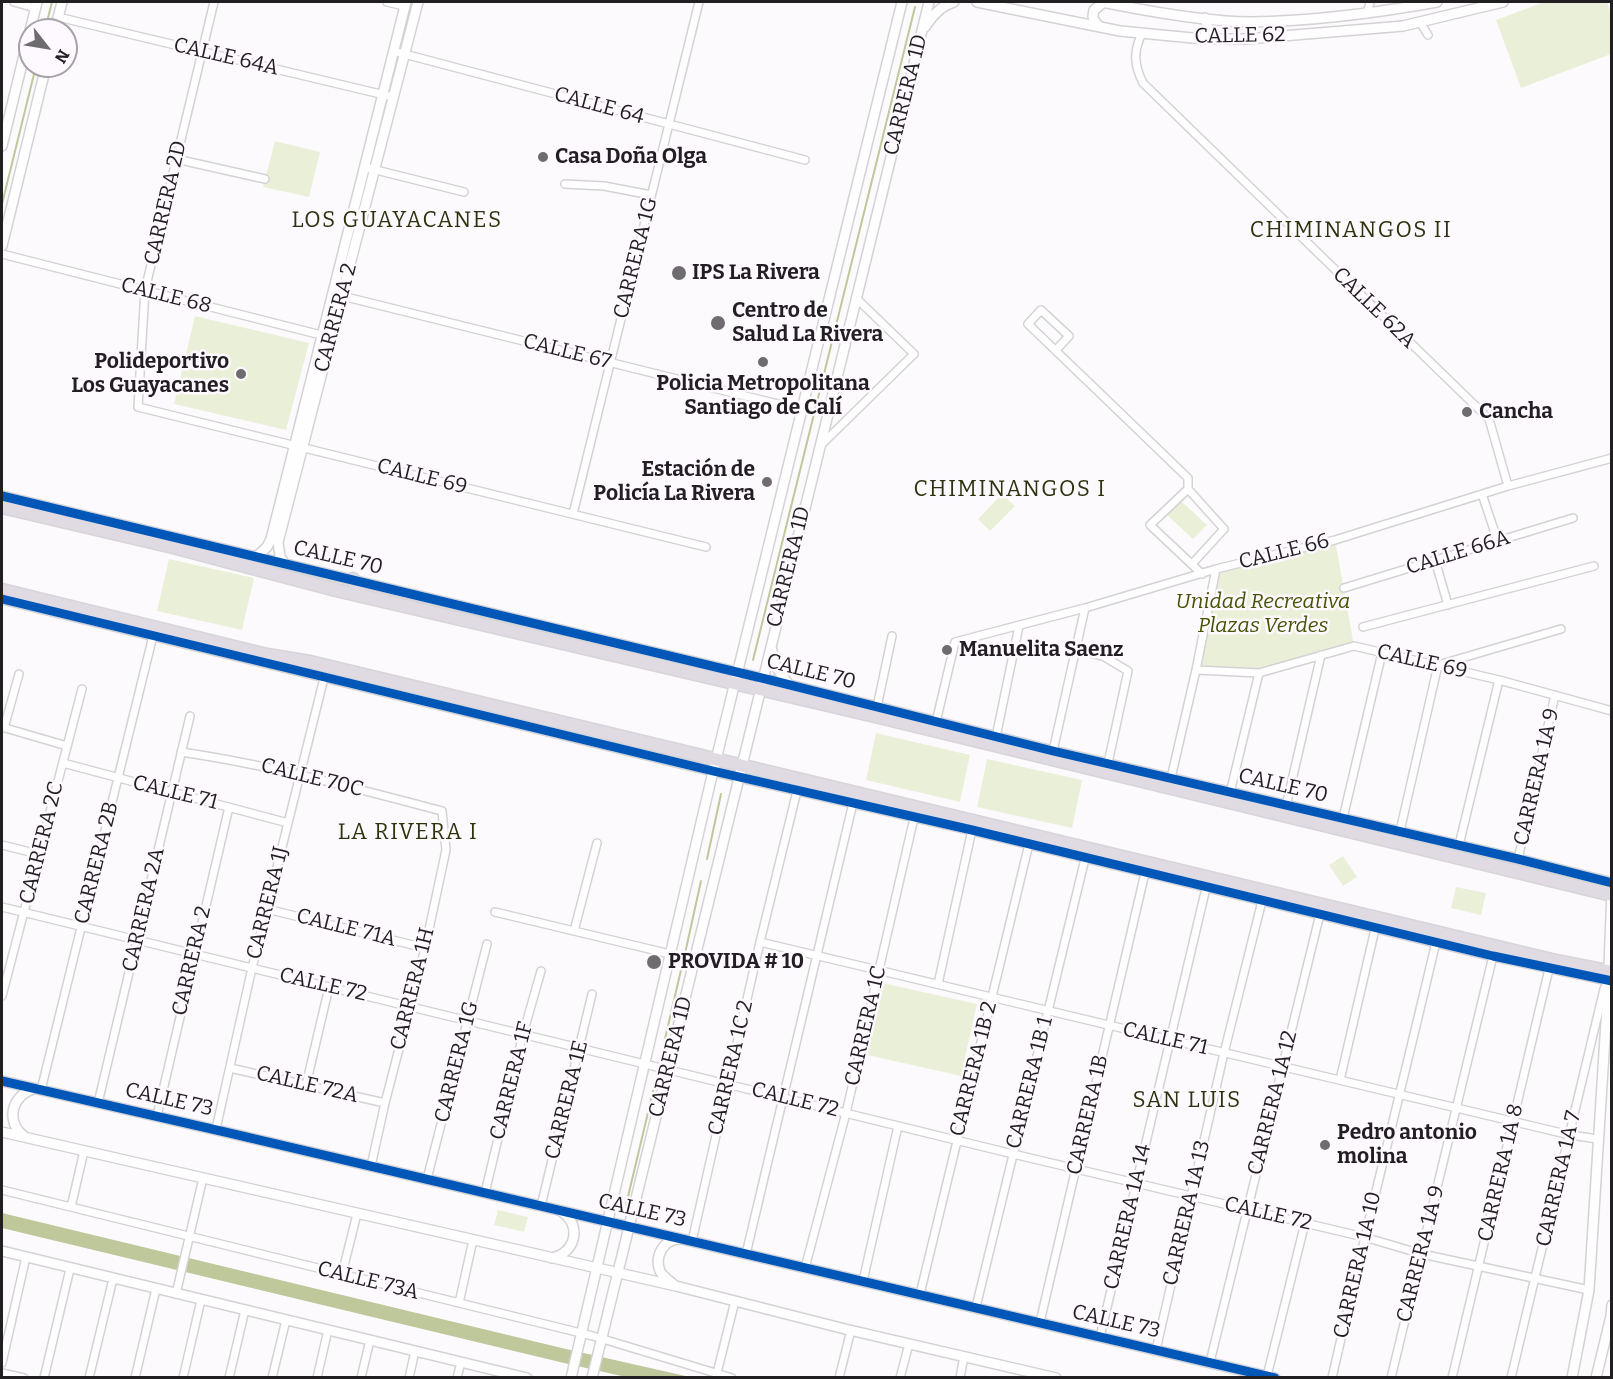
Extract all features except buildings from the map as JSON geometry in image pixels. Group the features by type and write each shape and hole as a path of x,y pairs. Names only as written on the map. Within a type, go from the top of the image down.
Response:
{"highway":[{"path":"2,507 361,596 699,669 1399,837 1611,894"},
{"path":"173,548 196,542 216,559"},
{"path":"336,590 350,579 361,596"},
{"path":"2,590 267,655 310,662 644,748 1376,923 1552,960 1610,977"},
{"path":"264,663 310,662"}],"street":[{"path":"2,146 36,5 14,2"},
{"path":"58,17 62,2"},
{"name":"CARRERA 2D","path":"138,406 145,290 214,2"},
{"path":"387,2 405,4"},
{"name":"CARRERA 2","path":"337,295 375,170 418,2"},
{"name":"CARRERA 1G","path":"573,514 699,2"},
{"name":"CARRERA 1D","path":"592,1377 929,2"},
{"path":"922,32 933,15 942,7 954,2"},
{"name":"CALLE 62","path":"977,2 1099,26 1203,39 1246,39 1403,26 1503,2"},
{"path":"1099,26 1094,22 1092,16 1094,10 1103,2"},
{"name":"CALLE 62","path":"1103,2 1142,5 1204,18 1251,22 1366,14 1436,2"},
{"path":"1366,14 1370,2"},
{"name":"CARRERA 1D","path":"572,1375 715,765 900,3"},
{"name":"CARRERA 2","path":"255,557 267,547 271,539 298,446 337,295 364,167 405,4"},
{"name":"CALLE 64A","path":"58,17 393,97"},
{"path":"1203,39 1208,29 1204,18"},
{"path":"1420,22 1428,35"},
{"name":"CALLE 62A","path":"1142,33 1136,52 1137,69 1143,83 1490,419 1508,486"},
{"name":"CALLE 64","path":"393,51 805,160"},
{"path":"2,246 43,78"},
{"path":"177,159 265,179"},
{"path":"364,167 464,192"},
{"path":"565,184 604,186 651,195"},
{"name":"CALLE 68","path":"2,254 327,336"},
{"name":"CALLE 67","path":"337,295 802,410"},
{"path":"819,446 915,354 856,298"},
{"path":"1056,350 1069,336 1041,310 1028,324 1188,478 1188,489 1224,529 1192,564"},
{"name":"CALLE 69","path":"138,406 706,547"},
{"path":"826,417 838,428"},
{"name":"CARRERA 2","path":"285,564 280,557 278,542 298,446"},
{"name":"CALLE 66","path":"935,727 955,642 1085,608 1216,569 1335,540 1508,486 1611,458"},
{"path":"1188,489 1150,525 1202,574"},
{"path":"1482,494 1498,542"},
{"name":"CALLE 70","path":"2,496 350,579 699,669"},
{"name":"CALLE 66A","path":"1344,588 1573,518"},
{"path":"1435,560 1448,604"},
{"path":"1364,627 1594,566"},
{"path":"1171,778 1216,569"},
{"path":"2,599 324,678 644,748"},
{"path":"1053,751 1085,608"},
{"path":"996,737 1019,626"},
{"path":"1399,837 1438,665 1561,629"},
{"name":"CARRERA 2B","path":"38,1090 153,636"},
{"path":"877,707 892,636"},
{"path":"772,637 771,647 776,667 789,685"},
{"name":"CALLE 69","path":"1196,670 1259,673 1354,646 1499,680 1611,711"},
{"path":"1076,650 1103,656 1128,671 1108,763"},
{"path":"1343,818 1382,653"},
{"path":"1286,806 1321,655"},
{"path":"1458,659 1459,671"},
{"path":"1230,793 1259,673"},
{"path":"19,674 3,728 67,746"},
{"name":"CARRERA 1J","path":"216,1130 252,968 324,678"},
{"path":"1459,845 1499,680"},
{"name":"CALLE 70","path":"760,684 789,685 877,707 935,727 996,737 1343,818 1399,837 1459,845 1611,883"},
{"name":"CARRERA 2C","path":"2,996 82,689"},
{"name":"CARRERA 1A 9","path":"1518,859 1555,695"},
{"name":"CARRERA 2A","path":"98,1103 190,716"},
{"name":"CALLE 70C","path":"181,752 300,773 442,810"},
{"name":"CALLE 71","path":"63,763 288,823"},
{"path":"740,771 797,791 915,813 972,830 1206,888 1320,914 1376,923 1436,942 1493,956 1549,969 1610,977"},
{"name":"CARRERA 1C 2","path":"689,1240 797,791"},
{"path":"746,1254 853,803"},
{"name":"CARRERA 2","path":"157,1116 229,807"},
{"name":"CARRERA 1H","path":"371,1166 425,948 446,850 442,810"},
{"name":"CARRERA 1C","path":"806,1268 846,1113 915,813"},
{"path":"938,984 972,830"},
{"path":"574,931 597,843"},
{"name":"CARRERA 1B 2","path":"920,1294 1029,844"},
{"path":"2,845 38,854"},
{"name":"CARRERA 1B 1","path":"976,1307 1085,859"},
{"name":"CARRERA 1B","path":"1040,1322 1145,873"},
{"name":"CARRERA 1A 14","path":"1100,1336 1206,888"},
{"path":"1572,1377 1590,1290 1610,977 1611,894"},
{"name":"CARRERA 1A 13","path":"1156,1350 1224,1053 1262,901"},
{"name":"CALLE 72","path":"2,907 1013,1154 1364,1237 1422,1254 1590,1290"},
{"name":"CALLE 71A","path":"267,909 425,948"},
{"path":"495,912 670,954"},
{"name":"CARRERA 1A 12","path":"1210,1362 1320,914"},
{"path":"1340,1080 1376,923"},
{"name":"CALLE 71","path":"760,942 1513,1122 1598,1139"},
{"name":"CARRERA 1A 10","path":"1332,1377 1436,942"},
{"name":"CARRERA 1G","path":"427,1179 487,945"},
{"name":"CARRERA 1A 9","path":"1391,1377 1493,956"},
{"name":"CARRERA 1A 8","path":"1452,1377 1549,969"},
{"name":"CARRERA 1F","path":"485,1192 523,1034 541,971"},
{"name":"CARRERA 1A 7","path":"1511,1377 1604,989 1610,977"},
{"path":"306,1085 329,987"},
{"name":"CARRERA 1E","path":"541,1206 592,994"},
{"name":"CALLE 72A","path":"230,1068 385,1102"},
{"name":"CALLE 73","path":"2,1082 485,1192 1271,1377"},
{"path":"28,1138 16,1127 12,1111 20,1096 38,1090"},
{"path":"863,1281 898,1126"},
{"path":"2,1132 676,1286 964,1356 1026,1374 1056,1377"},
{"path":"71,1207 84,1151"},
{"path":"176,1294 203,1178"},
{"name":"CALLE 73A","path":"2,1190 582,1333 732,1377"},
{"path":"549,1258 564,1254 574,1241 574,1228 571,1221 559,1210"},
{"path":"342,1274 357,1214"},
{"path":"1271,1377 1305,1223"},
{"path":"676,1286 662,1274 659,1257 662,1248 669,1242 677,1239 689,1240"},
{"path":"459,1303 473,1240"},
{"path":"2,1251 461,1362 503,1375 527,1377"},
{"path":"2,1363 26,1257"},
{"path":"44,1377 70,1269"},
{"path":"89,1377 113,1279"},
{"path":"135,1377 156,1289"},
{"path":"183,1377 201,1300"},
{"path":"717,1373 735,1301"},
{"path":"1596,1377 1611,1316 1611,1305"},
{"path":"229,1377 245,1310"},
{"path":"272,1377 286,1320"},
{"path":"317,1377 328,1330"},
{"path":"839,1377 851,1330"},
{"path":"361,1377 370,1340"},
{"path":"900,1377 909,1344"},
{"path":"409,1377 415,1351"},
{"path":"960,1377 964,1356"},
{"path":"457,1377 461,1362"},
{"path":"2,1373 24,1377"}],"green space":[{"path":"1544,2 1607,2 1611,13 1611,54 1521,88 1496,20"},
{"path":"275,141 320,152 309,197 263,187"},
{"name":"Polideportivo Los Guayacanes","path":"195,316 309,343 286,430 174,404"},
{"path":"1002,494 1015,506 990,531 978,519"},
{"path":"1180,500 1207,525 1193,539 1167,515"},
{"name":"Unidad Recreativa Plazas Verdes","path":"1335,540 1354,646 1259,673 1196,670 1216,569"},
{"path":"169,559 254,578 242,630 157,611"},
{"path":"876,733 970,755 960,802 866,780"},
{"path":"987,759 1082,780 1072,828 977,807"},
{"path":"1343,856 1357,877 1343,886 1329,865"},
{"path":"1456,887 1486,893 1481,915 1451,908"},
{"path":"878,982 977,1004 961,1076 863,1054"},
{"path":"498,1210 528,1217 524,1232 494,1225"}],"shaded area":[{"path":"2,1213 690,1377 626,1377 564,1363 2,1228"}],"waterway":[{"path":"48,18 52,2"},
{"path":"753,660 915,7"},
{"path":"2,204 33,78"},
{"path":"707,859 721,794"},
{"path":"684,958 701,881"},
{"path":"661,1056 681,970"},
{"path":"626,1205 656,1079"}],"cycle path":[{"path":"2,496 774,681 1053,751 1612,883"},
{"path":"2,599 713,771 972,830 1493,956 1612,981"},
{"path":"2,1081 1275,1378"}],"place":[{"name":"Casa Doña Olga","path":"543,157"},
{"name":"IPS La Rivera","path":"679,273"},
{"name":"Centro de Salud La Rivera","path":"718,323"},
{"name":"Policia Metropolitana Santiago de Calí","path":"763,362"},
{"name":"Polideportivo Los Guayacanes","path":"241,374"},
{"name":"Cancha","path":"1467,412"},
{"name":"Estación de Policía La Rivera","path":"767,482"},
{"name":"Manuelita Saenz","path":"947,650"},
{"name":"PROVIDA # 10","path":"654,962"},
{"name":"Pedro antonio molina","path":"1325,1145"}],"district":[{"name":"LOS GUAYACANES","path":"397,221"},
{"name":"CHIMINANGOS II","path":"1351,231"},
{"name":"CHIMINANGOS I","path":"1010,490"},
{"name":"LA RIVERA I","path":"408,833"},
{"name":"SAN LUIS","path":"1187,1101"}]}
